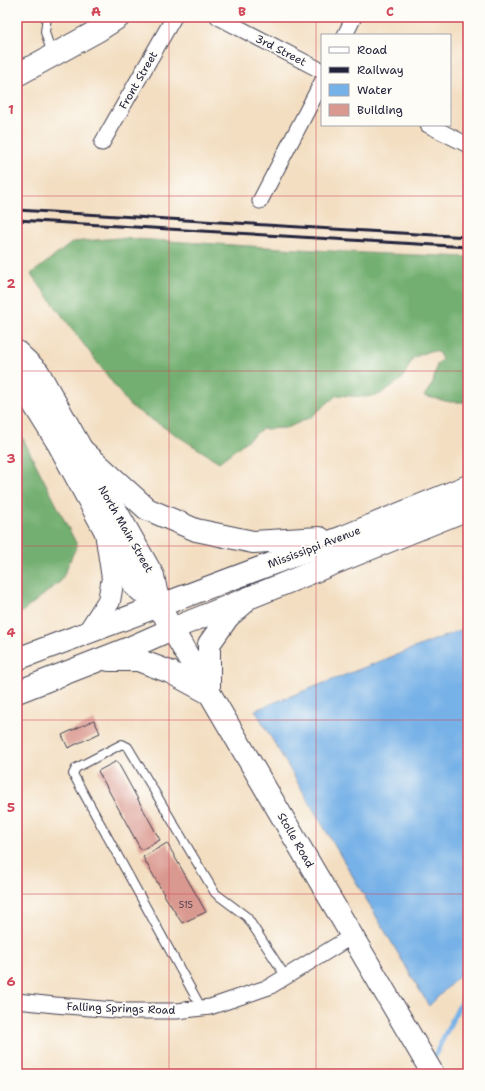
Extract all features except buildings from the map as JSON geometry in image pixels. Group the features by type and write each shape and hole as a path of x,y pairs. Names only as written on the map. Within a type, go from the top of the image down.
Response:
{"main road":[{"path":"17,75 99,30 119,17"},
{"name":"North Main Street","path":"17,352 38,372 154,576 159,606"},
{"name":"North Main Street","path":"17,356 21,384 59,445 135,586 159,606"},
{"path":"81,448 147,509 196,530 253,542 343,537"},
{"name":"Mississippi Avenue","path":"17,659 343,537 468,486"},
{"name":"Mississippi Avenue","path":"17,692 468,509"},
{"path":"89,632 109,601 113,578 106,532"},
{"path":"99,659 138,660 170,672 209,693 209,644 228,617 250,598"},
{"name":"Stolle Road","path":"159,606 433,1074"}],"street":[{"name":"Front Street","path":"102,143 174,17"},
{"name":"3rd Street","path":"218,17 321,70"},
{"path":"346,34 354,17"},
{"path":"260,201 321,84"},
{"path":"430,126 468,145"},
{"name":"Falling Springs Road","path":"17,1001 126,1011 178,1011 210,1007 263,989 286,977 352,936"}],"lane":[{"path":"47,17 45,32 52,56"},
{"path":"202,1008 73,774 76,768 122,744 128,747 215,893 247,917 286,977"}],"green space":[{"path":"118,238 364,253 468,257 468,402 450,402 424,396 433,383 437,364 442,359 438,352 429,351 413,358 402,379 381,394 366,397 337,395 311,417 287,428 262,429 219,462 130,406 31,274 73,242"},
{"path":"17,427 77,545 61,581 17,616"}],"water":[{"path":"468,627 468,957 458,977 429,1006 255,710"}],"waterway":[{"path":"432,1061 468,988"}],"railway":[{"path":"17,210 468,237"},
{"path":"17,220 468,247"}]}
